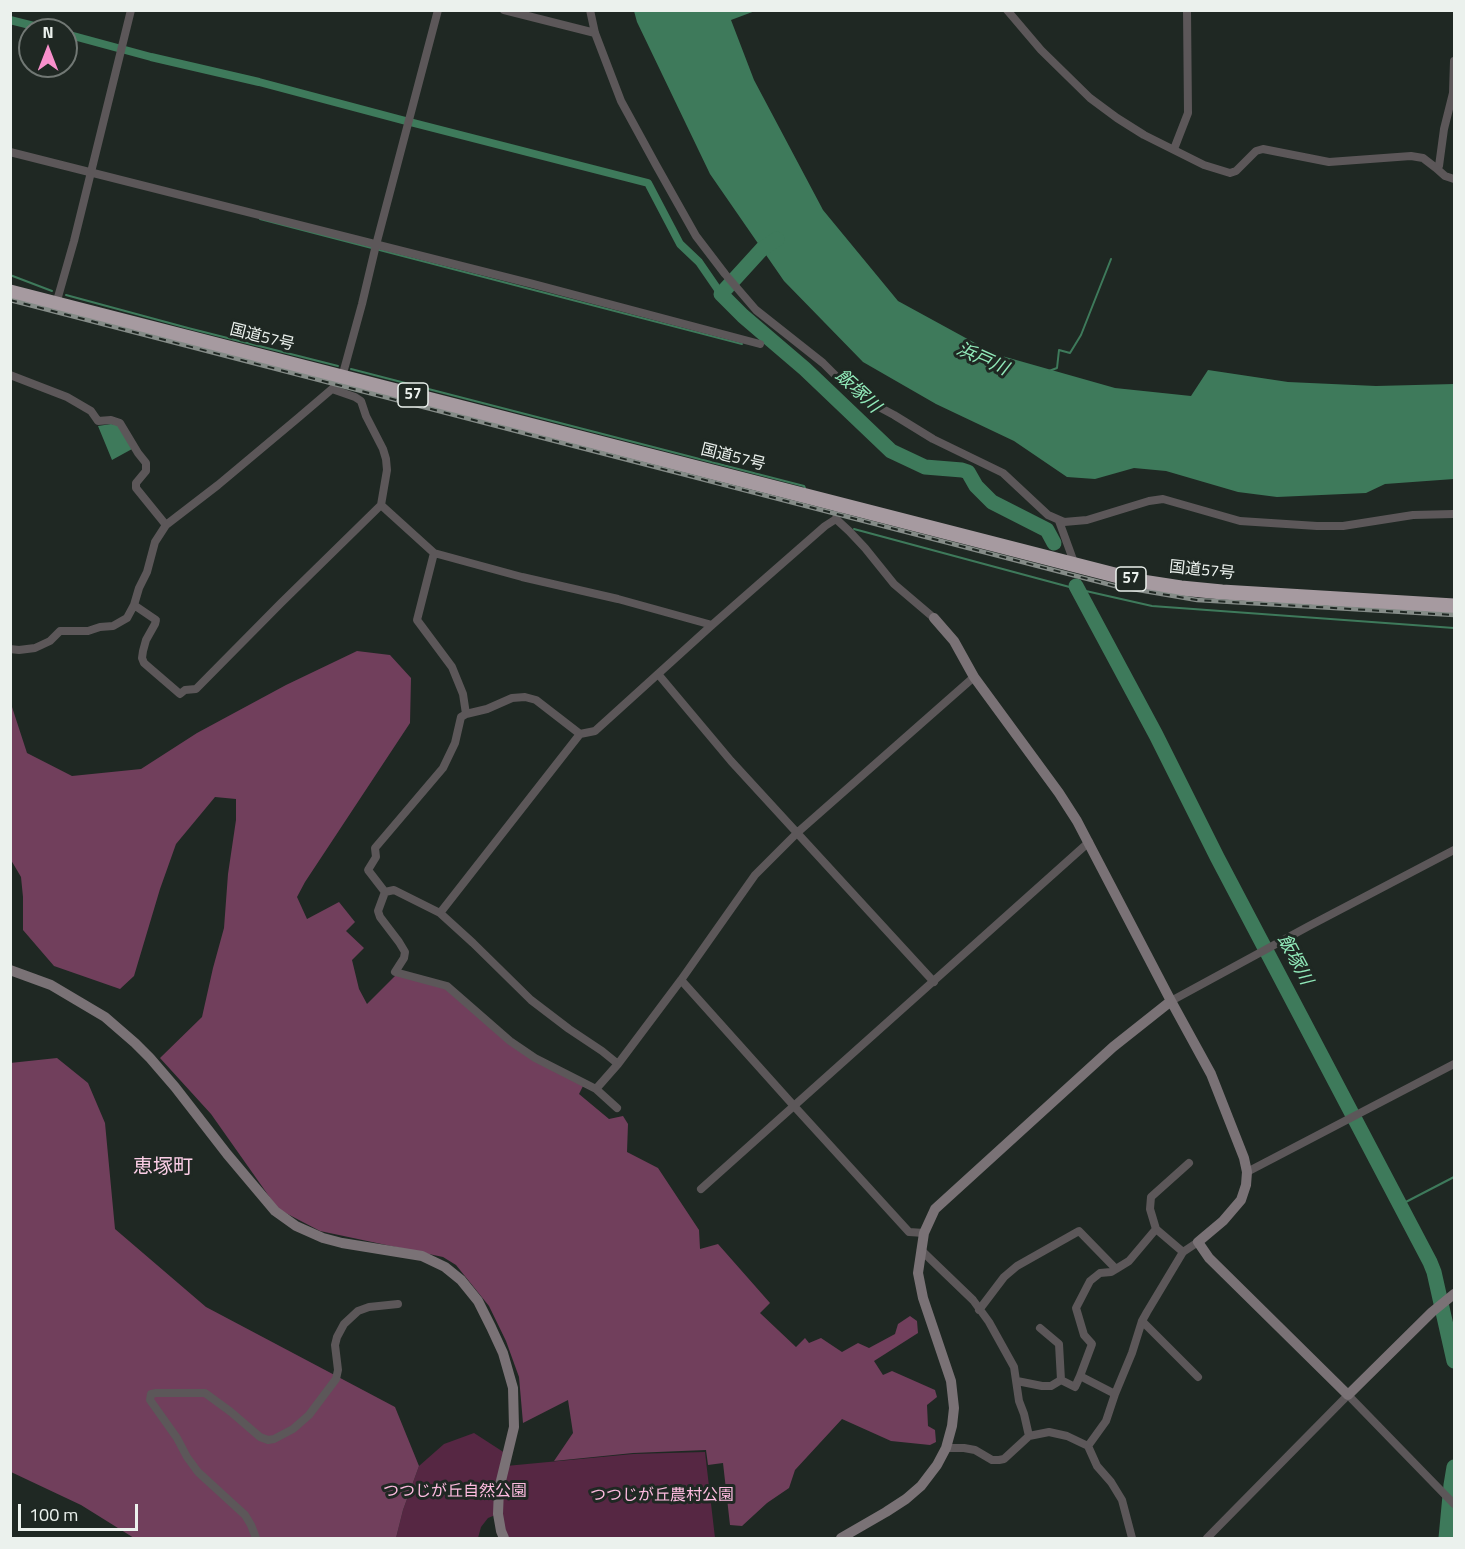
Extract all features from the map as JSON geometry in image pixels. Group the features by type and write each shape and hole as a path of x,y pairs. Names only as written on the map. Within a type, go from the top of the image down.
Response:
{"highway":[{"name":"国道57号","path":"10,292 342,377 837,512 1142,582 1253,595 1455,606"}],"street":[{"path":"56,304 74,241 131,10"},
{"path":"10,649 35,648 50,641 60,631 88,631 113,626 127,618 147,572 155,542 166,525 218,485 332,389 342,377 438,10"},
{"path":"504,10 595,33"},
{"path":"590,10 595,33 621,100 696,236 756,310 864,399 933,438 1003,473 1048,515 1064,522 1087,519 1163,499 1240,520 1317,526 1343,526 1413,515 1455,514"},
{"path":"1007,10 1041,50 1090,98 1144,135 1204,165 1230,173 1236,171 1256,151 1263,149 1329,162 1411,156 1423,158 1445,176 1455,179"},
{"path":"1174,149 1188,113 1187,10"},
{"path":"1437,168 1453,93 1455,62"},
{"path":"10,152 760,344"},
{"path":"10,375 67,397 91,411 98,421 111,420 120,423 146,463 146,471 136,483 136,488 166,525"},
{"path":"134,605 156,620 146,640 142,658 144,663 180,694 185,690 196,689 381,505 387,470 382,449 361,402 355,397 332,389"},
{"path":"381,505 434,553 712,625"},
{"path":"440,913 580,734 595,731 825,526 837,512 849,531 894,584 934,618 954,641 974,677 1059,793 1089,842 1211,1074 1244,1158 1247,1172 1241,1200 1223,1221 1183,1252 1142,1321 1106,1421 1088,1446"},
{"path":"1059,521 1075,565"},
{"path":"434,553 417,620 452,667 464,694 466,714"},
{"path":"658,674 731,761 934,981"},
{"path":"596,1089 618,1064 681,980 755,875 798,832 974,677"},
{"path":"386,891 368,870 376,857 375,848 443,768 455,743 461,717 512,698 525,697 536,700 580,734"},
{"path":"701,1189 1089,842"},
{"path":"841,1539 906,1499 921,1486 937,1465 946,1448 954,1408 951,1381 920,1286 918,1273 924,1233 935,1209 1113,1047 1171,1001 1455,850"},
{"path":"386,891 394,890 440,913 531,1000 618,1064"},
{"path":"386,891 378,911 405,952 395,972 447,986 510,1041 535,1058 596,1089 617,1108"},
{"path":"10,970 51,985 105,1017 135,1043 175,1087 274,1211 296,1226 323,1238 422,1256 445,1267 461,1281 477,1300 491,1327 503,1353 513,1388 514,1427 499,1489 498,1514 504,1539"},
{"path":"681,980 909,1232 924,1233"},
{"path":"1247,1172 1455,1064"},
{"path":"1183,1252 1156,1229 1150,1209 1151,1197 1189,1163"},
{"path":"1061,1380 1075,1387 1092,1344 1084,1335 1076,1308 1090,1281 1129,1261 1156,1229"},
{"path":"980,1310 1004,1276 1017,1266 1079,1231 1116,1269"},
{"path":"1198,1242 1209,1258 1455,1504"},
{"path":"921,1250 960,1287 989,1322 1014,1367 1019,1401 1029,1437"},
{"path":"1207,1539 1348,1395 1432,1312 1451,1297"},
{"path":"256,1539 245,1515 198,1472 186,1457 177,1438 150,1400 151,1394 205,1393 260,1437 268,1440 274,1439 293,1429 309,1415 336,1379 338,1370 335,1345 344,1324 358,1311 369,1307 398,1304"},
{"path":"1142,1321 1198,1377"},
{"path":"1040,1328 1059,1344 1061,1380"},
{"path":"1080,1376 1115,1394"},
{"path":"1017,1381 1051,1386 1061,1380"},
{"path":"946,1448 975,1450 992,1460 999,1460 1004,1459 1029,1437 1049,1432 1066,1436 1088,1446 1097,1466 1111,1482 1122,1500 1132,1539"}],"green space":[{"name":"つつじが丘農村公園","path":"474,1433 508,1455 506,1466 633,1454 705,1452 715,1538 504,1538 498,1514 488,1518 481,1527 478,1538 396,1538 403,1510 419,1466 444,1444"}],"shaded area":[{"path":"357,651 390,655 411,678 410,723 297,897 307,919 339,902 355,922 346,931 364,948 352,960 359,989 367,1004 396,975 446,989 509,1043 583,1086 579,1094 609,1119 623,1116 628,1124 627,1152 658,1168 699,1230 700,1249 718,1244 770,1303 760,1313 796,1347 805,1338 809,1343 821,1338 842,1352 858,1343 869,1348 895,1334 898,1324 910,1316 917,1321 918,1333 874,1361 883,1375 892,1371 935,1390 937,1397 927,1405 928,1426 935,1430 936,1442 930,1445 891,1441 842,1419 795,1470 789,1488 767,1503 742,1526 730,1525 723,1463 708,1465 706,1450 633,1453 554,1461 573,1433 568,1400 523,1423 519,1377 506,1341 489,1306 456,1265 443,1257 320,1231 278,1209 211,1114 160,1058 202,1017 224,928 228,874 236,820 236,799 215,797 176,844 134,976 120,989 54,966 23,930 21,877 11,860 11,706 27,753 72,776 141,769 197,733 286,685"},
{"path":"57,1058 88,1083 105,1123 115,1229 206,1307 395,1407 419,1466 403,1510 396,1538 134,1538 81,1505 11,1472 10,1063"}],"water":[{"name":"浜戸川","path":"634,11 755,11 731,20 754,80 823,210 898,301 995,354 1115,388 1191,396 1208,370 1288,382 1376,386 1454,384 1454,479 1385,484 1366,493 1277,497 1238,492 1166,471 1134,468 1095,479 1067,477 1014,441 936,404 863,362 784,281 710,174 637,22"},
{"path":"119,425 132,449 112,460 98,426"}],"waterway":[{"path":"10,20 18,22"},
{"path":"78,37 648,183 680,244 699,262 721,294"},
{"path":"260,219 742,344"},
{"name":"飯塚川","path":"777,239 762,249 721,294 805,369 891,451 925,467 968,472 976,486 992,502 1047,530 1054,543"},
{"path":"1049,371 1057,368 1059,350 1070,353 1081,335 1111,259"},
{"path":"10,275 52,291"},
{"path":"66,295 338,366"},
{"path":"351,369 805,488"},
{"path":"854,529 1077,589 1152,606 1454,628"},
{"name":"飯塚川","path":"1076,586 1430,1262 1454,1361"},
{"path":"1400,1205 1454,1177"},
{"name":"飯塚川","path":"1446,1538 1454,1467"}],"railway":[{"path":"10,300 1115,586 1197,600 1454,615"}],"district":[{"name":"恵塚町","path":"163,1168"}],"park label":[{"name":"つつじが丘自然公園","path":"455,1492"}]}
